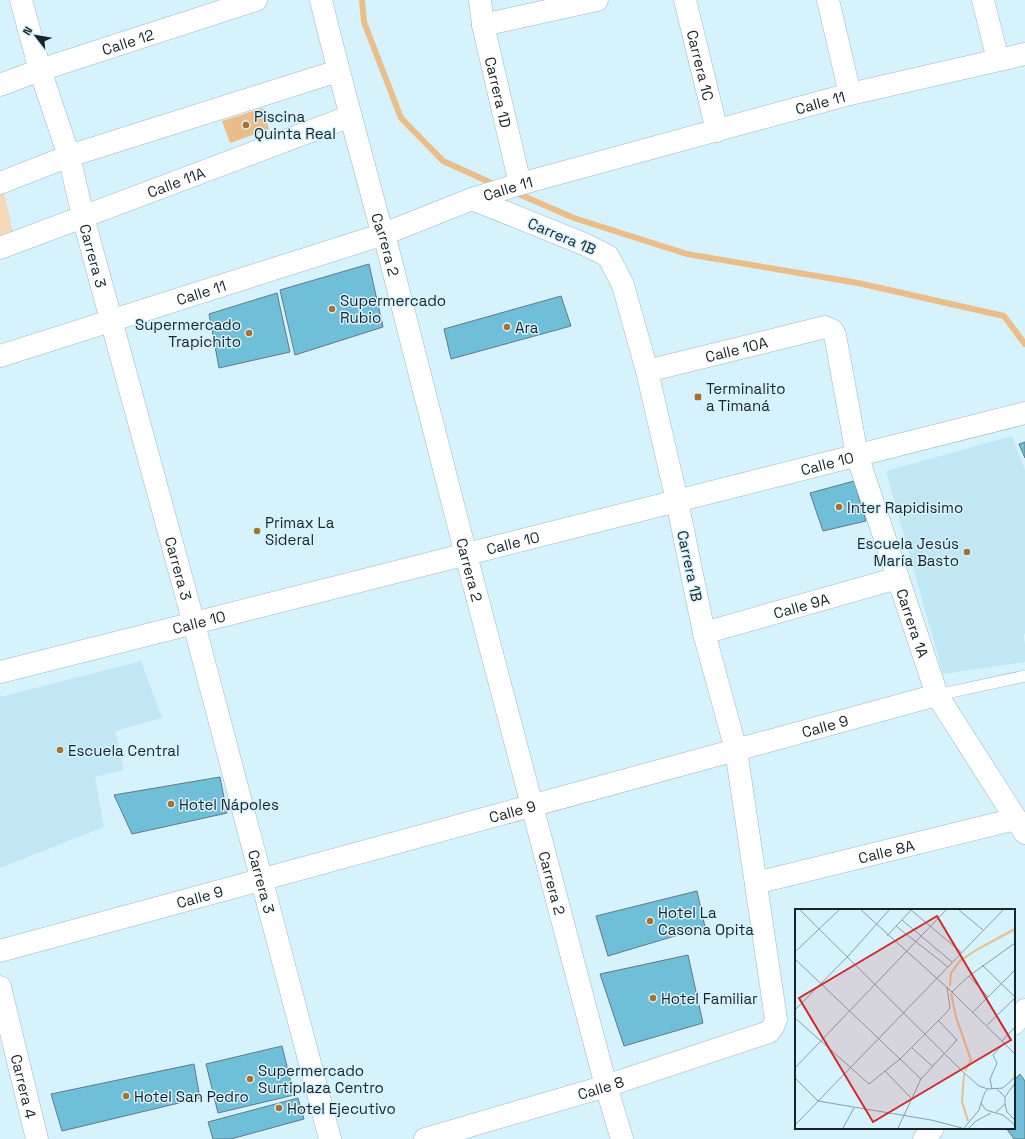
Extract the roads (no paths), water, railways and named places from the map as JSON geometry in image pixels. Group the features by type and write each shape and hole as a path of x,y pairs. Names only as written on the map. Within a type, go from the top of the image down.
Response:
{"street":[{"name":"Carrera 3","path":"21,0 40,70 69,156 83,217 194,624 330,1139"},
{"name":"Calle 12","path":"0,85 40,70 256,0"},
{"name":"Carrera 2","path":"321,0 338,72 380,225 384,234 466,554 606,1086 622,1139"},
{"name":"Carrera 1D","path":"480,0 483,25 514,186"},
{"path":"483,25 597,0"},
{"name":"Carrera 1C","path":"685,0 717,131"},
{"path":"828,0 850,94"},
{"path":"983,0 998,60"},
{"name":"Calle 11","path":"0,356 384,234 477,198 514,186 850,94 1025,54"},
{"path":"0,183 69,156 338,72"},
{"name":"Calle 11A","path":"0,248 351,116"},
{"name":"Carrera 1B","path":"477,198 584,244 608,256 623,285 647,371 677,501 704,633 736,750 776,1019 773,1027"},
{"name":"Calle 10A","path":"647,371 825,327"},
{"name":"Carrera 1A","path":"825,327 832,330 835,335 857,455 937,695 1020,826"},
{"name":"Calle 10","path":"0,672 1025,413"},
{"name":"Calle 9A","path":"704,633 898,578"},
{"name":"Calle 9","path":"0,951 937,695"},
{"name":"Calle 8A","path":"756,883 1020,826"},
{"name":"Carrera 4","path":"0,987 38,1139"},
{"path":"1015,1023 1025,1010"},
{"name":"Calle 8","path":"425,1139 606,1086 768,1032 773,1027"},
{"path":"924,1139 932,1129"}],"lane":[{"name":"Calle 9","path":"937,695 1025,676"}],"waterway":[{"path":"362,0 364,22 401,118 443,161 496,185"},
{"path":"514,192 574,218 687,254 858,283 1004,316 1025,344"}],"place":[{"name":"Piscina Quinta Real","path":"246,125"},
{"name":"Supermercado Rubio","path":"332,309"},
{"name":"Ara","path":"507,327"},
{"name":"Supermercado Trapichito","path":"249,333"},
{"name":"Terminalito a Timaná","path":"698,397"},
{"name":"Inter Rapidisimo","path":"839,507"},
{"name":"Primax La Sideral","path":"257,531"},
{"name":"Escuela Jesús María Basto","path":"967,552"},
{"name":"Escuela Central","path":"60,750"},
{"name":"Hotel Nápoles","path":"171,804"},
{"name":"Hotel La Casona Opita","path":"650,921"},
{"name":"Hotel Familiar","path":"653,998"},
{"name":"Supermercado Surtiplaza Centro","path":"250,1079"},
{"name":"Hotel San Pedro","path":"126,1096"},
{"name":"Hotel Ejecutivo","path":"279,1108"}]}
